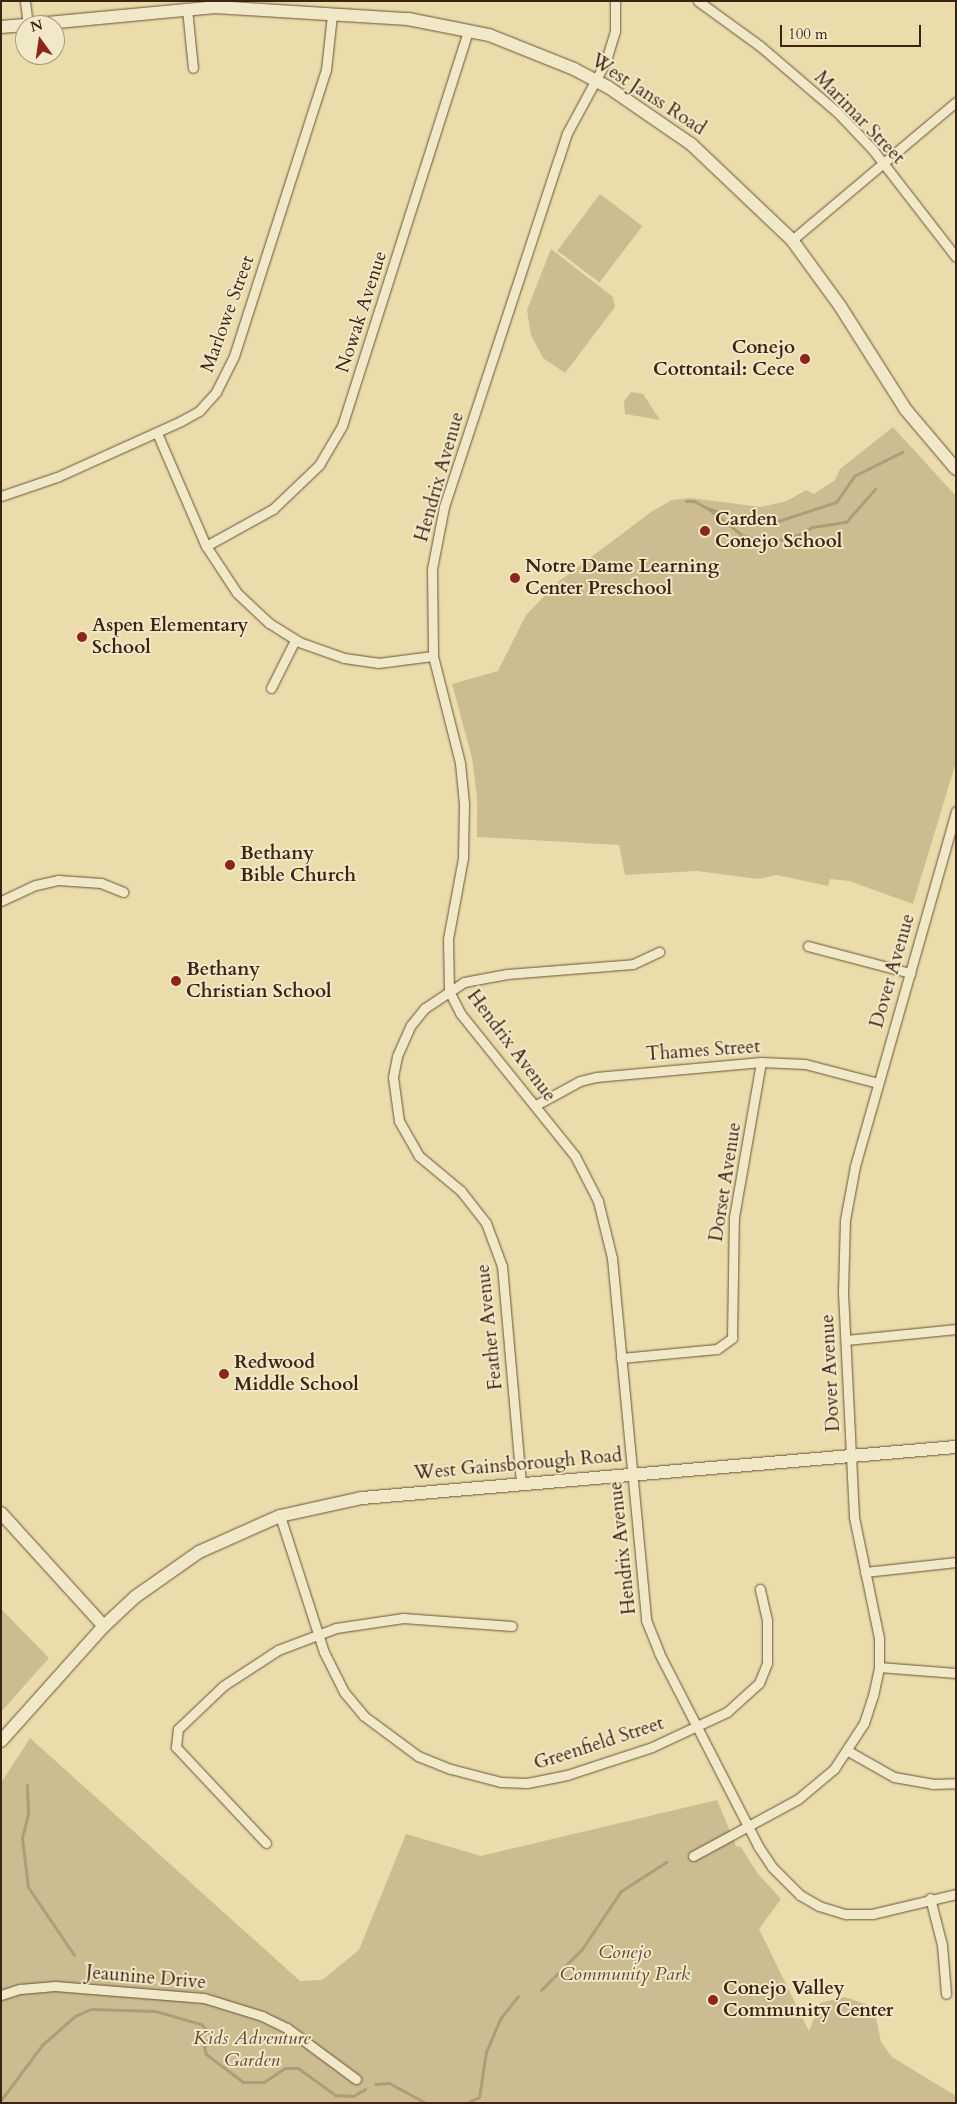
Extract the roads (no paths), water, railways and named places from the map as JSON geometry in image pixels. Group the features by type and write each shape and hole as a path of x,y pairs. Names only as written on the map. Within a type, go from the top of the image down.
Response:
{"street":[{"path":"25,1 26,15"},
{"name":"Hendrix Avenue","path":"615,1 615,30 596,81 567,133 444,507 432,568 433,656 460,763 464,804 463,858 448,939 449,991 460,1012 575,1156 598,1201 609,1242 646,1620 696,1727 748,1826 772,1867 785,1882 819,1906 846,1914 872,1914 930,1898 956,1894"},
{"name":"Marimar Street","path":"698,1 795,75 837,112 882,163 956,257"},
{"name":"West Janss Road","path":"65,21 187,9 239,8 408,19 468,30 535,51 596,81 691,144 792,240 840,306 906,410 956,469"},
{"path":"187,9 193,68"},
{"name":"Marlowe Street","path":"1,496 57,477 157,433 198,411 226,376 326,70 332,15"},
{"name":"West Janss Road","path":"1,27 15,26"},
{"name":"Nowak Avenue","path":"206,546 240,530 286,498 319,466 342,426 468,30"},
{"path":"792,240 956,102"},
{"path":"157,433 206,546 245,603 294,640 325,653 378,663 433,656"},
{"path":"271,688 294,640"},
{"name":"Dover Avenue","path":"693,1856 798,1799 834,1769 848,1751 864,1723 879,1667 877,1622 854,1517 843,1291 846,1220 855,1166 956,811"},
{"path":"1,901 36,885 58,880 101,883 123,892"},
{"path":"808,946 910,973"},
{"name":"Feather Avenue","path":"520,1484 505,1293 494,1240 461,1191 420,1156 399,1121 394,1100 393,1077 402,1040 425,1008 464,982 507,974 633,964 659,952"},
{"name":"Thames Street","path":"536,1105 580,1081 596,1077 761,1062 805,1064 878,1083"},
{"name":"Dorset Avenue","path":"621,1358 717,1349 732,1338 734,1217 761,1062"},
{"path":"846,1340 956,1329"},
{"name":"West Gainsborough Road","path":"104,1626 154,1582 200,1552 280,1516 362,1498 956,1446"},
{"path":"1,1513 104,1626 1,1741"},
{"name":"Greenfield Street","path":"280,1516 318,1634 332,1670 364,1716 418,1756 488,1780 517,1784 545,1781 652,1747 727,1712 759,1683 767,1663 769,1644 760,1589"},
{"path":"865,1572 956,1562"},
{"path":"266,1843 179,1753 176,1735 223,1686 252,1665 318,1634 366,1622 403,1618 512,1626"},
{"path":"879,1667 956,1673"},
{"path":"848,1751 894,1777 932,1784 956,1783"},
{"path":"930,1898 942,1945 946,1994"},
{"name":"Jeaunine Drive","path":"1,1995 20,1989 55,1986 204,1998 262,2016 287,2028 356,2079"}],"waterway":[{"path":"707,508 743,520 769,524 836,502 854,476 902,452"},
{"path":"686,501 694,501 710,510 742,535 768,543 795,536 813,527 846,522 875,489"},
{"path":"27,1785 28,1814 22,1838 28,1887 74,1955"},
{"path":"541,1990 582,1949 621,1891 666,1862"},
{"path":"467,2103 479,2097 486,2052 500,2019 518,1996"},
{"path":"1,2100 42,2045 75,2016 91,2009 155,2011 201,2024 210,2034 204,2048 206,2054 243,2082 264,2082 285,2068 298,2068 335,2095 353,2096 365,2089"},
{"path":"375,2084 389,2083 426,2103"}],"place":[{"name":"Conejo Cottontail: Cece","path":"805,359"},
{"name":"Carden Conejo School","path":"705,531"},
{"name":"Notre Dame Learning Center Preschool","path":"515,578"},
{"name":"Aspen Elementary School","path":"82,637"},
{"name":"Bethany Bible Church","path":"230,865"},
{"name":"Bethany Christian School","path":"176,981"},
{"name":"Redwood Middle School","path":"224,1374"},
{"name":"Conejo Valley Community Center","path":"713,2000"}],"park label":[{"name":"Conejo Community Park","path":"625,1964"},
{"name":"Kids Adventure Garden","path":"252,2050"}]}
